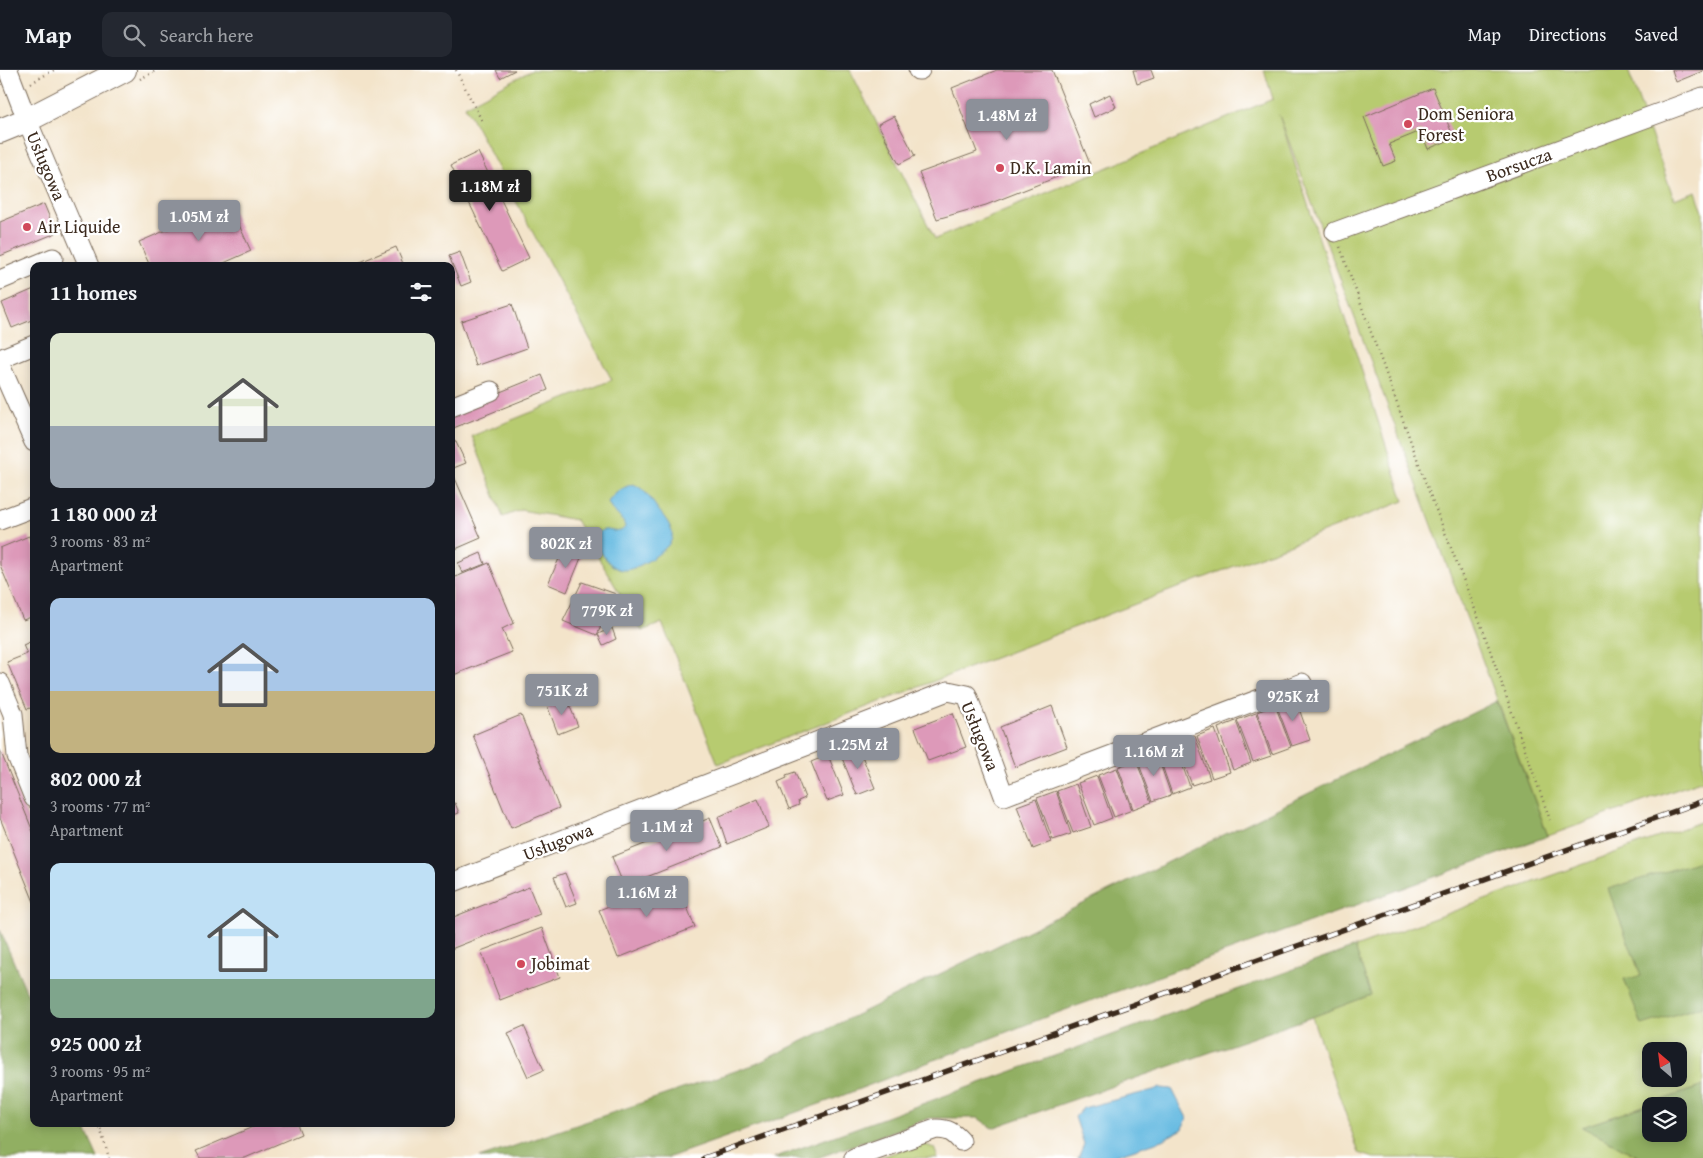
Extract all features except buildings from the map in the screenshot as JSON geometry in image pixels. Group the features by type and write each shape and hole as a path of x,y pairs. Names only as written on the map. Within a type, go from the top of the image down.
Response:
{"main road":[{"path":"0,132 24,114 95,70"},
{"path":"0,116 24,114 107,70"},
{"path":"0,124 124,70"}],"street":[{"name":"Usługowa","path":"8,70 24,114 87,262"},
{"name":"Borsucza","path":"1335,232 1703,97"},
{"path":"43,262 53,258"},
{"path":"0,280 30,268"},
{"path":"30,348 1,368 30,433"},
{"path":"455,405 491,391"},
{"path":"0,520 30,509"},
{"path":"0,683 13,714 17,756 30,788"},
{"name":"Usługowa","path":"455,881 948,691 967,695 1004,796 1302,683"},
{"path":"854,1158 936,1129 954,1132 961,1140"}],"path":[{"path":"456,70 483,123"},
{"path":"1335,232 1428,487 1480,622 1550,820"},
{"path":"100,1127 110,1158"}],"green space":[{"path":"532,70 850,70 935,239 1273,99 1264,70 1628,70 1674,199 1696,191 1703,212 1703,780 1548,836 1279,115 1404,501 718,764 662,623 642,631 576,520 521,510 503,517 472,436 612,380 465,106"},
{"path":"1497,701 1548,836 1043,1018 831,1100 667,1158 479,1158 756,1064"},
{"path":"1703,821 1703,1086 1671,1097 1642,1097 1642,1107 1583,1127 1641,1158 1374,1158 1359,1153 1312,1017 1370,995 1355,947"},
{"path":"1703,860 1703,1006 1642,1025 1624,979 1641,976 1608,889"},
{"path":"0,930 30,1000 30,1127 84,1127 98,1158 0,1158"},
{"path":"1355,947 1371,995 1312,1017 992,1128 978,1118 930,1118 817,1158 773,1158"},
{"path":"1703,1086 1703,1158 1641,1158 1582,1127 1642,1107 1642,1142 1687,1142 1687,1097 1671,1097"},
{"path":"921,1143 934,1148 938,1158 879,1158"}],"water":[{"path":"633,484 646,494 665,518 670,526 672,538 665,548 651,559 628,570 623,570 616,568 607,560 598,547 596,538 601,531 619,531 625,527 608,502 619,491"},
{"path":"1161,1088 1172,1089 1187,1118 1183,1129 1162,1140 1108,1158 1078,1158 1084,1144 1075,1117 1083,1108"}],"railway":[{"path":"704,1158 1703,801"}],"place":[{"name":"Dom Seniora Forest","path":"1408,124"},
{"name":"D.K. Lamin","path":"1000,168"},
{"name":"Air Liquide","path":"27,227"},
{"name":"Jobimat","path":"521,964"}]}
